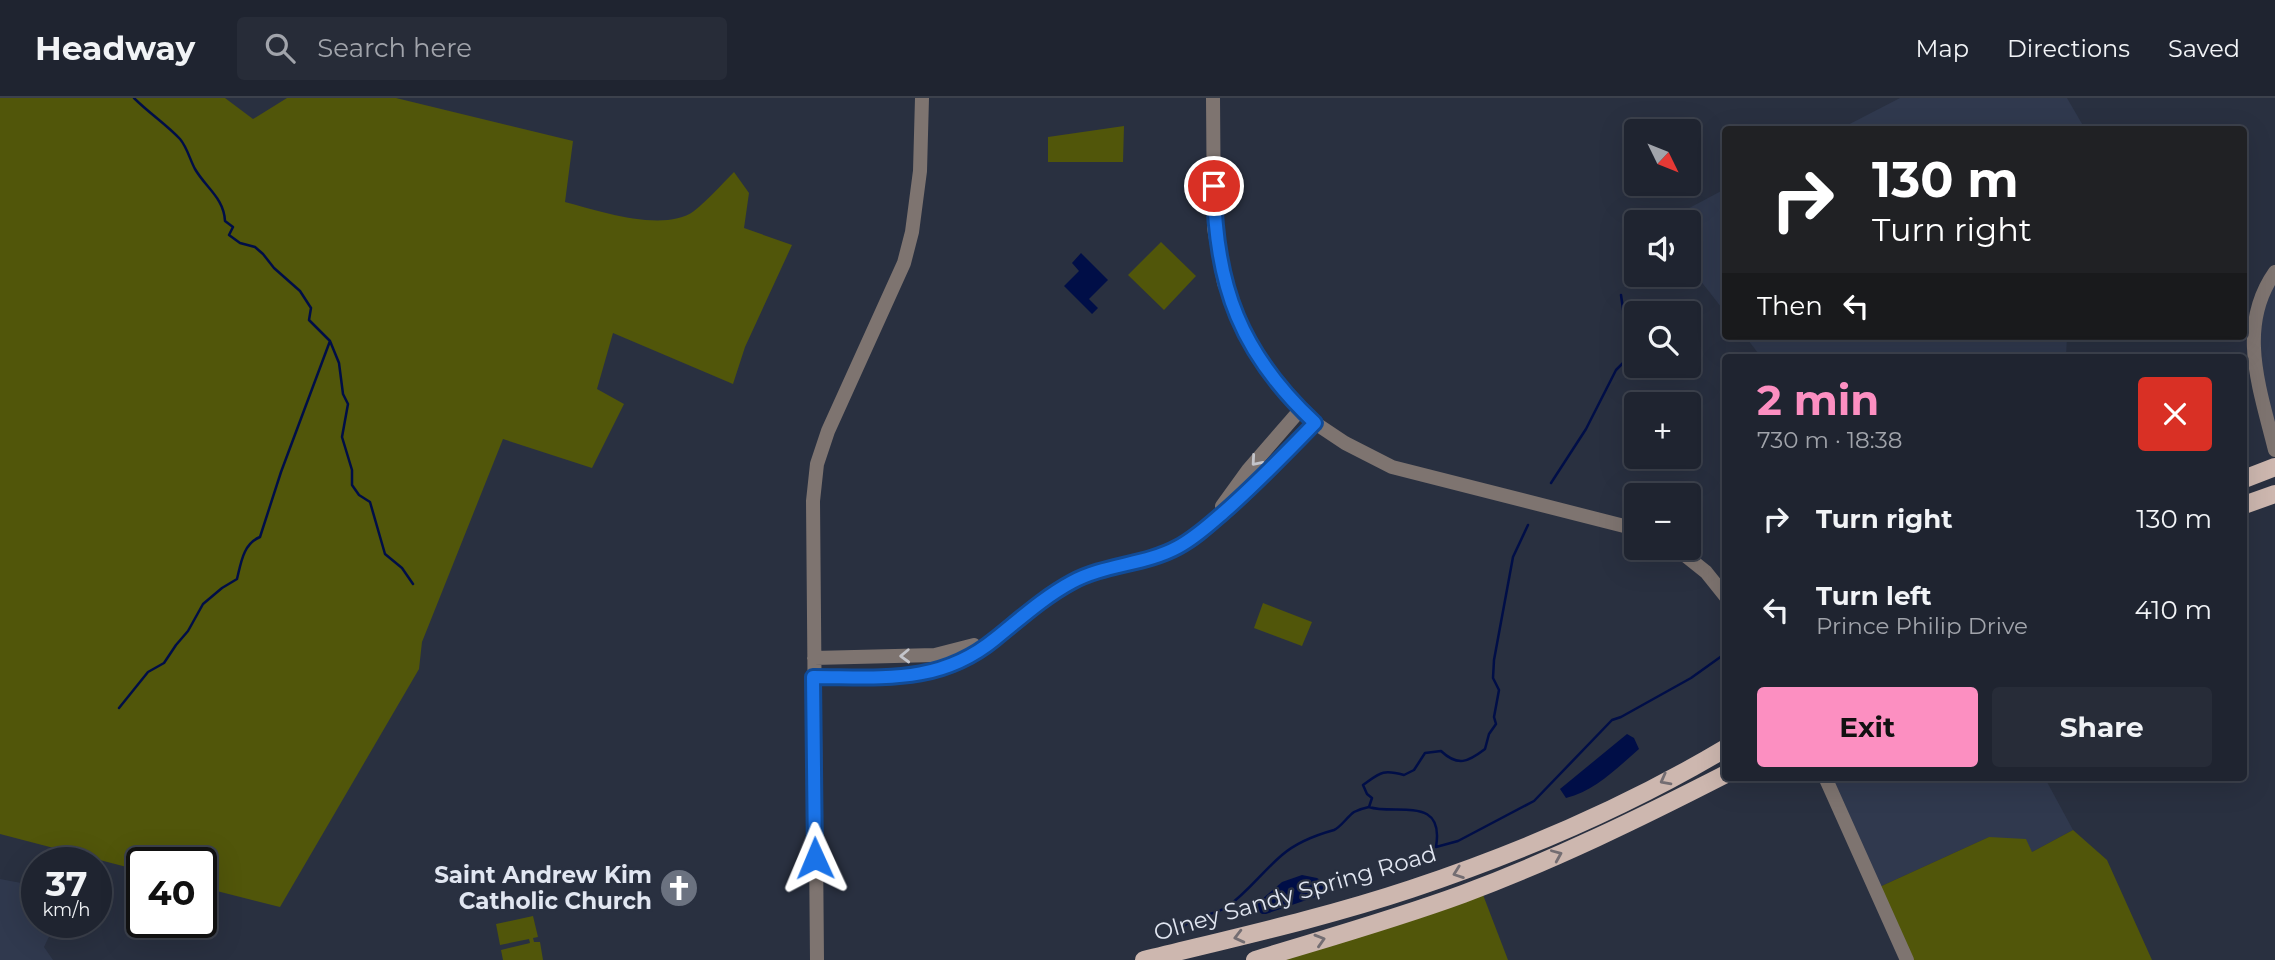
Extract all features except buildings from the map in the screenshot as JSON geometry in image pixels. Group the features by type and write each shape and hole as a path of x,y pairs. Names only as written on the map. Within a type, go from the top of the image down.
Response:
{"main road":[{"path":"2247,478 2275,467"},
{"path":"2247,504 2275,494"},
{"name":"Olney Sandy Spring Road","path":"1144,960 1316,918 1410,890 1554,835 1621,804 1722,750"},
{"path":"1255,960 1413,911 1500,879 1638,819 1722,776"}],"street":[{"path":"817,960 813,501 817,464 828,431 904,263 912,232 920,171 922,98"},
{"path":"1213,98 1214,228 1224,283 1241,327 1258,358 1275,382 1301,410 1345,443 1392,467 1624,525"},
{"path":"2275,271 2260,296 2253,324 2254,356 2275,450"},
{"path":"1210,524 1248,470 1301,410"},
{"path":"813,677 922,675 969,656 1075,580 1163,554 1195,537 1256,484 1315,423"},
{"path":"1691,560 1706,572 1722,592"},
{"path":"814,658 935,655 996,639"},
{"path":"1827,781 1907,960"}],"shaded area":[{"path":"0,98 225,98 253,119 287,98 396,98 573,141 565,202 613,215 649,220 681,217 694,211 734,172 749,193 744,228 792,245 745,347 733,384 613,333 597,389 624,404 592,468 503,439 422,642 419,669 280,907 217,891 217,847 126,847 126,867 112,863 112,847 50,847 0,834"},
{"path":"1900,98 2067,98 2083,126 1846,126"},
{"path":"1124,126 1123,162 1048,162 1048,137"},
{"path":"1722,191 1722,308 1701,281 1701,210 1686,210"},
{"path":"1161,242 1196,276 1164,310 1128,275"},
{"path":"1081,253 1108,280 1089,299 1098,308 1092,314 1064,286 1079,271 1072,263"},
{"path":"2275,272 2275,450 2254,357 2269,280"},
{"path":"1748,340 2067,340 2066,354 1759,354"},
{"path":"1263,603 1312,622 1302,646 1254,628"},
{"path":"1627,734 1634,738 1639,749 1596,784 1566,798 1560,789"},
{"path":"1826,781 2048,781 2073,830 2032,852 1989,837 1875,889"},
{"path":"2073,830 2107,860 2152,960 1907,960 1875,889 1989,837 2026,839 2032,852"},
{"path":"1302,875 1317,878 1328,885 1324,894 1266,914 1253,907 1282,882"},
{"path":"0,879 21,883 21,938 48,938 44,947 53,960 0,960"},
{"path":"1480,887 1508,960 1255,960"},
{"path":"533,916 538,937 533,938 534,942 540,942 543,960 503,960 501,950 530,943 529,939 500,945 496,924"}],"waterway":[{"path":"119,708 148,672 164,663 188,631 203,604 237,579 246,549 260,537 330,341 309,320 311,308 300,291 255,247 240,243 229,235 233,227 225,221 221,206 199,176 182,142 134,98"},
{"path":"1551,483 1586,429 1616,370 1625,361 1628,344 1621,295"},
{"path":"330,341 339,363 343,394 348,404 342,437 352,470 352,485 359,495 370,502 385,554 402,568 413,584"},
{"path":"1184,926 1227,907 1294,846 1334,830 1354,812 1369,807 1372,798 1363,785 1378,775 1386,772 1404,775 1414,770 1425,753 1441,751 1453,759 1463,761 1485,749 1489,734 1496,724 1494,717 1499,690 1493,678 1494,660 1513,557 1528,525"},
{"path":"1369,807 1426,813 1437,830 1436,847 1458,841 1534,801 1612,720 1691,678 1722,656"}],"place":[{"name":"Saint Andrew Kim Catholic Church","path":"679,888"}],"route":[{"path":"815,858 813,677 922,675 969,656 1075,580 1163,554 1195,537 1256,484 1315,423 1275,382 1241,327 1224,283 1214,228 1214,186"}]}
